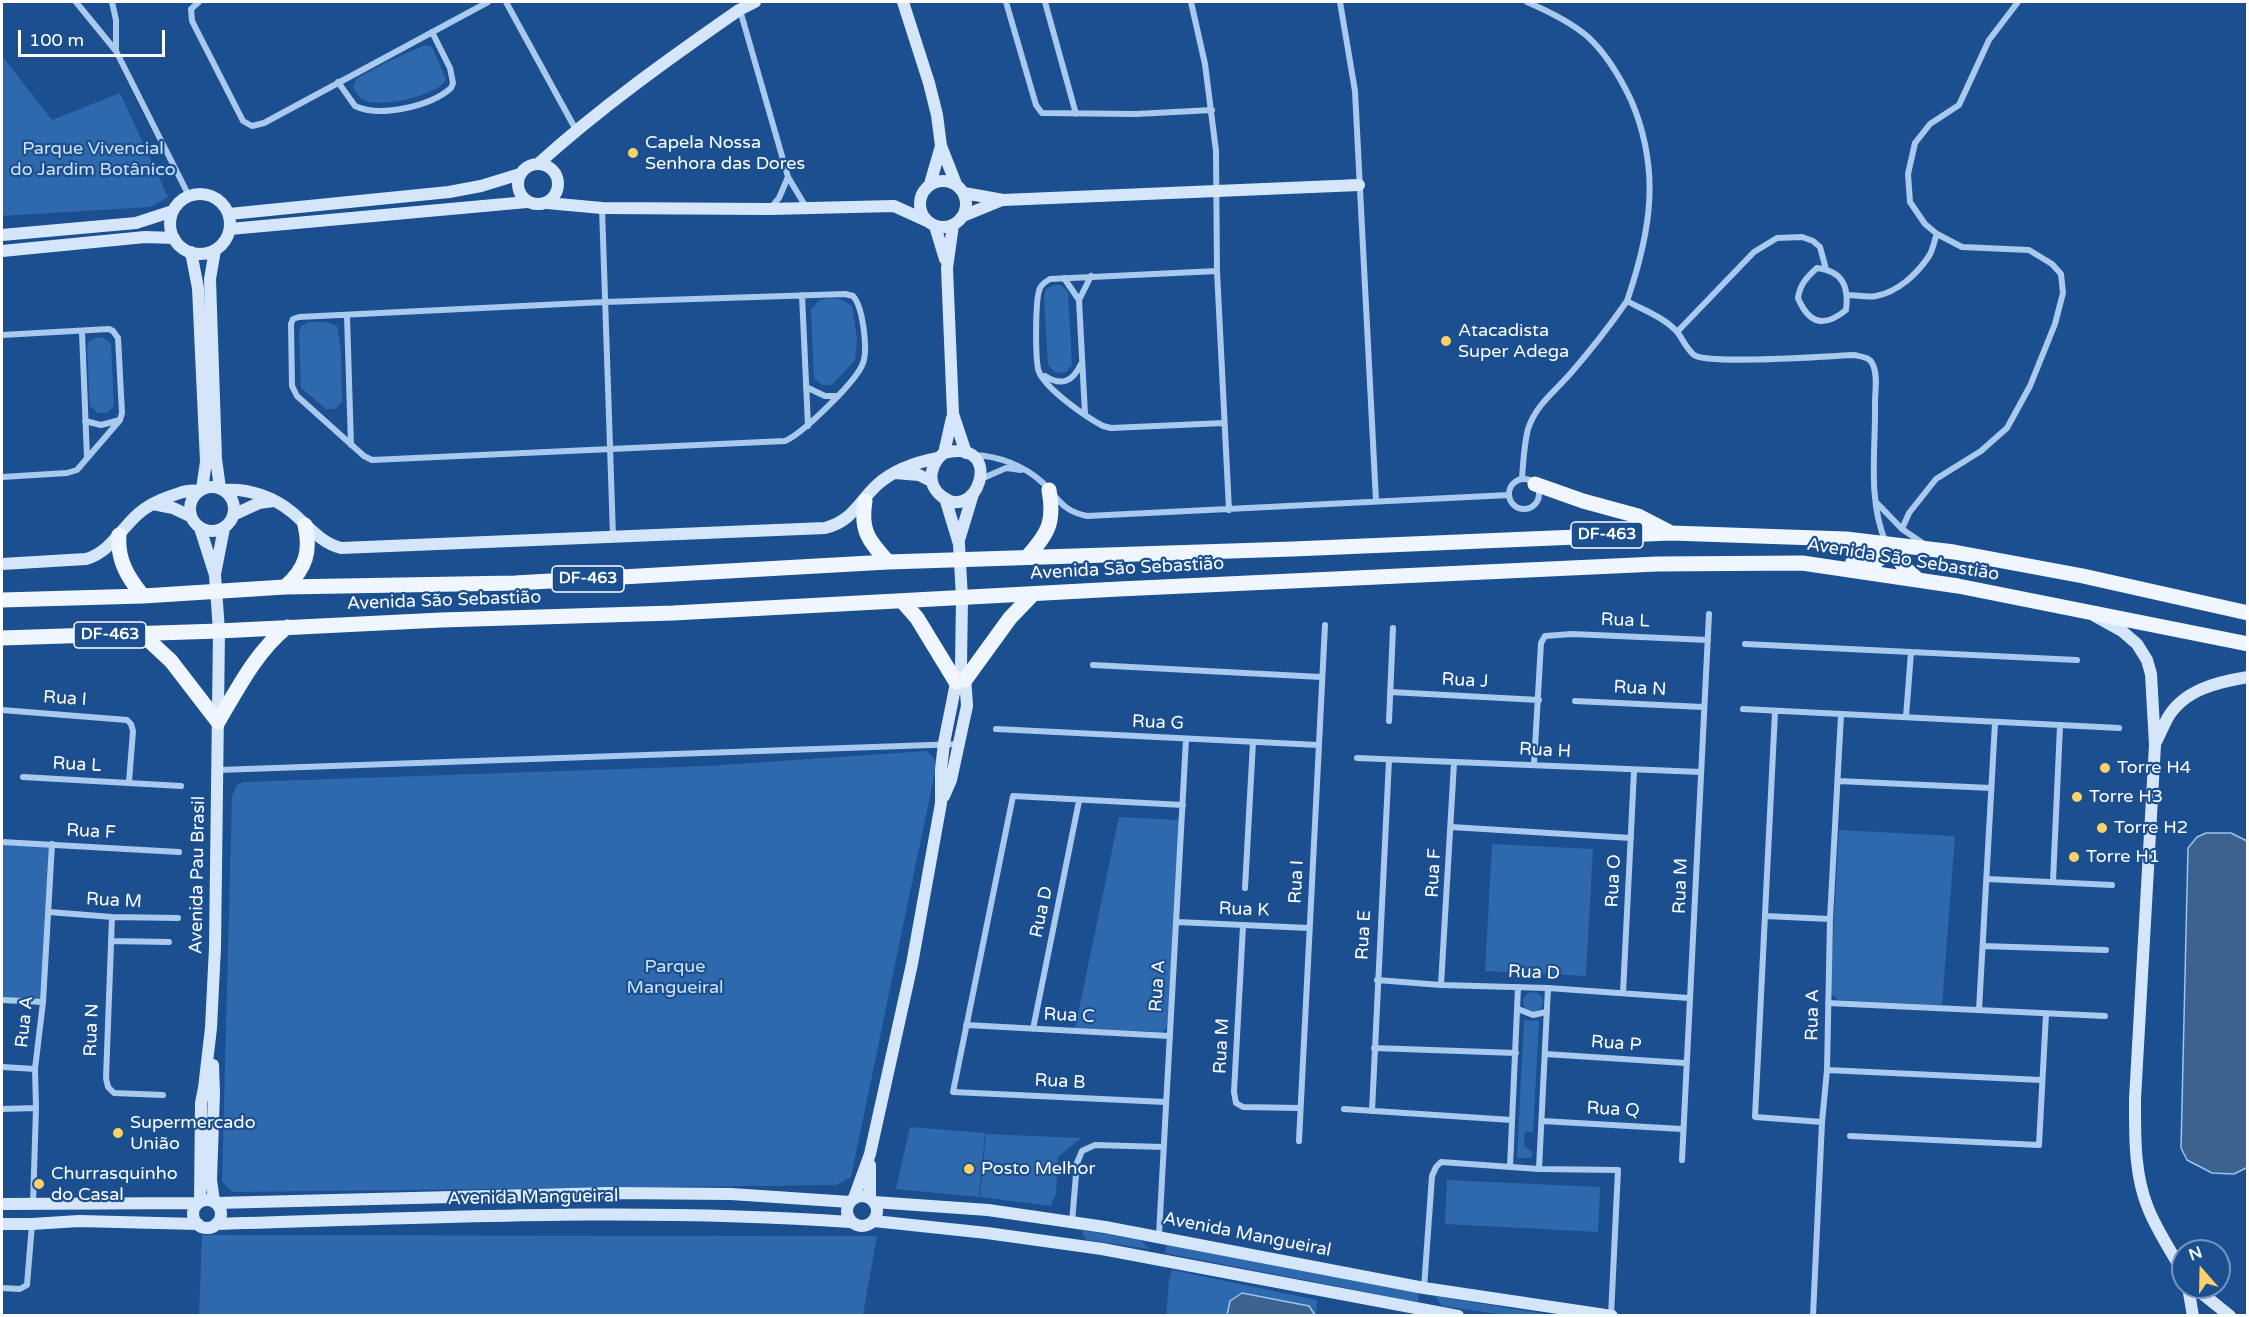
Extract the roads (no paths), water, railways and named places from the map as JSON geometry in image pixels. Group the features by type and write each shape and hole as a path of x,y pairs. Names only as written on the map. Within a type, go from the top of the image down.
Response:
{"main road":[{"path":"1528,482 1583,501 1638,516 1671,532"},
{"path":"1027,557 1049,528 1053,508 1049,490"},
{"path":"865,501 862,515 866,535 888,562"},
{"path":"285,587 299,573 306,560 309,544 305,525"},
{"name":"Avenida São Sebastião","path":"2,600 143,596 285,587 515,583 888,562 1293,549 1671,532 1846,539 1931,549 2083,576 2247,612"},
{"path":"119,535 119,548 125,571 143,596"},
{"path":"1802,563 1878,560 1887,544 1906,569 1917,579"},
{"name":"Avenida São Sebastião","path":"2,638 673,613 1634,565 1802,563 1958,585 2247,644"},
{"path":"902,601 961,676 1032,594"},
{"path":"142,634 171,661 218,722 259,654 287,627"}],"street":[{"path":"76,2 116,51 189,196"},
{"path":"112,2 116,20 116,51"},
{"path":"199,2 191,9 192,21 247,124 252,126 264,123 488,2"},
{"path":"506,2 576,130"},
{"path":"229,214 450,192 481,186 520,174 525,169 538,164 576,130 641,79 739,10 755,2"},
{"path":"903,2 929,83 937,115 940,146 967,203 963,216"},
{"path":"1006,2 1038,109 1048,114 1136,114 1212,110"},
{"path":"1046,2 1076,114"},
{"path":"1191,2 1205,64 1216,151 1217,271 1229,510"},
{"path":"1340,2 1355,92 1376,501"},
{"path":"1527,2 1574,26 1598,47 1623,82 1643,134 1649,162 1651,195 1647,234 1627,301 1586,356 1564,381 1549,393 1534,417 1525,446 1528,482 1539,494 1535,505 1530,508 1514,506 1509,495 1514,483 1528,482"},
{"path":"1902,529 1909,513 1936,479 1981,451 2007,428 2031,386 2055,324 2063,294 2061,274 2052,264 2029,250 1962,247 1936,234 1924,224 1910,202 1908,174 1916,143 1930,124 1959,105 1989,40 2018,2"},
{"path":"739,10 788,177 807,208"},
{"path":"338,82 355,106 371,110 398,109 424,104 446,93 451,88 452,76 432,32"},
{"path":"940,146 930,184 922,192 920,200 922,214 931,224 947,268"},
{"path":"538,164 553,169 559,184 558,192 547,203"},
{"path":"520,174 518,189 527,202"},
{"path":"769,209 779,198 788,177"},
{"path":"930,184 943,181 960,189 1003,200 1359,185"},
{"path":"2,235 136,223 173,211 189,196 199,194 208,195 224,205 229,214 230,229 222,244 215,250 208,253 191,252 181,247 174,238 171,230 173,211"},
{"path":"230,229 527,202 540,205 547,203 602,208 769,209 894,206 931,224 944,227 953,225 963,216 1003,200"},
{"path":"602,208 613,536"},
{"path":"953,225 947,268 953,414 968,454 977,461 981,470 981,479 973,494 959,541"},
{"path":"1848,295 1874,297 1899,287 1930,255 1936,234"},
{"path":"2,251 146,237 174,238"},
{"path":"1677,332 1755,252 1777,238 1802,237 1813,241 1820,247 1827,269"},
{"path":"215,250 210,279 216,459 222,489 233,501 233,515"},
{"path":"190,516 190,504 200,490 206,462 198,299 196,272 191,252"},
{"path":"1817,268 1827,269 1839,275 1848,295 1846,310 1834,320 1820,322 1809,317 1802,309 1798,298 1800,288 1807,277 1817,268"},
{"path":"1217,271 1050,279 1043,283 1037,295 1040,372 1057,392 1095,422 1111,428 1224,423"},
{"path":"1085,414 1079,300 1091,276"},
{"path":"1064,278 1079,300"},
{"path":"845,294 853,296 858,301 864,347 863,364 808,426 792,438 778,442 369,459 297,396 292,387 291,324 293,319 299,317 802,295 845,294"},
{"path":"802,295 808,426"},
{"path":"1627,301 1677,332 1695,356 1705,359 1854,355 1870,359 1875,372 1873,479 1878,525 1887,544"},
{"path":"347,316 351,445"},
{"path":"2,335 109,329 116,334 122,413 120,420 77,470 2,477"},
{"path":"82,332 87,459"},
{"path":"1040,372 1057,382 1064,382 1073,378 1082,361"},
{"path":"806,387 825,396 836,396"},
{"path":"953,414 941,456 932,468 931,481 936,491 954,501 964,500 973,494"},
{"path":"85,420 101,425 120,420"},
{"path":"2,564 86,559 102,552 136,516 153,504 184,491 222,489 256,493 291,511 305,525 332,545 352,549 825,528 838,525 846,519 879,484 894,473 955,450 1006,461 1028,471 1066,509 1087,516 1509,495"},
{"path":"981,479 1006,468 1028,471"},
{"path":"894,473 919,475 931,481"},
{"path":"941,803 951,780 967,706 961,676 962,597 959,541 945,498"},
{"path":"216,592 215,575 224,528 233,515 259,503 273,501"},
{"path":"1876,501 1902,529 1931,549"},
{"path":"153,504 173,508 190,516 200,528 215,575"},
{"path":"200,528 211,531 224,528"},
{"name":"Avenida Pau Brasil","path":"211,1028 215,947 218,770 219,631 216,592"},
{"name":"Rua M","path":"1682,1160 1709,614"},
{"path":"2092,614 2131,638 2143,651 2151,674 2155,745 2135,1099 2135,1139 2139,1175 2148,1208 2171,1251"},
{"name":"Rua I","path":"1299,1141 1325,625"},
{"path":"1389,721 1393,628"},
{"name":"Rua L","path":"1539,700 1542,639 1549,634 1708,640"},
{"path":"1746,644 2077,660"},
{"path":"1906,717 1911,652"},
{"path":"1093,665 1321,677"},
{"path":"870,1154 872,1200 878,1211 874,1221 865,1227 859,1227 850,1222 846,1212 870,1154 912,964 941,803 941,770 945,743 961,676"},
{"path":"2155,745 2171,712 2189,695 2216,684 2247,677"},
{"name":"Rua J","path":"1390,692 1539,700"},
{"path":"1534,765 1539,700"},
{"name":"Rua N","path":"1575,701 1703,706"},
{"path":"1743,709 2119,728"},
{"name":"Rua I","path":"2,710 127,720 133,730 129,782"},
{"path":"1775,712 1755,1117 1822,1122"},
{"name":"Rua A","path":"1813,1316 1822,1122 1827,1070 1830,918 1840,715"},
{"path":"1979,1010 1995,723"},
{"path":"2053,881 2060,726"},
{"name":"Rua G","path":"996,729 1318,745"},
{"name":"Rua A","path":"1159,1236 1186,739"},
{"path":"1245,888 1253,742"},
{"path":"218,770 959,744"},
{"name":"Rua H","path":"1357,758 1701,772"},
{"name":"Rua E","path":"1372,1111 1389,760"},
{"name":"Rua F","path":"1441,985 1454,763"},
{"name":"Rua O","path":"1623,993 1635,771"},
{"name":"Rua L","path":"23,777 181,786"},
{"path":"1838,781 1991,788"},
{"path":"966,1025 1013,796 1183,805"},
{"name":"Rua D","path":"1033,1029 1079,801"},
{"path":"1451,827 1631,838"},
{"name":"Rua F","path":"2,842 179,852"},
{"name":"Rua A","path":"33,1204 35,1069 43,1002 52,844"},
{"path":"1987,879 2112,885"},
{"name":"Rua M","path":"49,912 178,918"},
{"name":"Rua N","path":"112,916 106,1078 108,1087 114,1093 163,1095"},
{"path":"1765,916 1830,918"},
{"name":"Rua K","path":"1177,922 1309,928"},
{"name":"Rua M","path":"1243,926 1234,1095 1236,1103 1243,1107 1300,1108"},
{"path":"111,941 169,942"},
{"path":"1983,946 2106,950"},
{"name":"Rua D","path":"1377,980 1441,985 1548,988 1689,998"},
{"path":"1510,1167 1518,987"},
{"path":"1539,1168 1548,988"},
{"path":"2,1000 43,1002"},
{"path":"1828,1003 2105,1016"},
{"path":"1518,1009 1533,1015 1546,1012"},
{"path":"1850,1136 2039,1145 2046,1014"},
{"name":"Rua C","path":"966,1025 1170,1036"},
{"name":"Rua B","path":"966,1025 953,1092 1165,1102"},
{"path":"211,1028 214,1093 212,1180 215,1202 221,1213 216,1224"},
{"path":"198,1224 194,1214 199,1203 201,1103 211,1028"},
{"path":"1374,1048 1516,1053"},
{"name":"Rua P","path":"1545,1054 1685,1063"},
{"path":"2,1067 35,1069"},
{"path":"1827,1070 2041,1080"},
{"path":"2,1109 36,1108"},
{"path":"1344,1109 1512,1120"},
{"name":"Rua Q","path":"1542,1121 1682,1128"},
{"path":"1072,1222 1077,1163 1082,1151 1095,1145 1163,1147"},
{"path":"1424,1288 1432,1176 1441,1162 1510,1167 1618,1170 1611,1315"},
{"name":"Avenida Mangueiral","path":"2,1204 199,1203 208,1200 215,1202 611,1193 731,1194 852,1200"},
{"path":"852,1200 859,1196 872,1200"},
{"name":"Avenida Mangueiral","path":"872,1200 990,1210 1072,1222 1159,1236 1424,1288 1611,1315"},
{"path":"79,1203 81,1214 79,1221"},
{"path":"987,1233 984,1222 990,1210"},
{"name":"Avenida Mangueiral","path":"2,1224 79,1221 198,1224 209,1227 216,1224 626,1213 766,1216 850,1222"},
{"path":"874,1221 987,1233 1102,1250 1458,1316"},
{"path":"2,1288 20,1289 27,1285 32,1224"},
{"path":"1224,1271 1233,1264 1235,1259 1232,1251"},
{"path":"1339,1294 1338,1282 1346,1273"},
{"path":"2190,1299 2193,1316"},
{"path":"2209,1299 2230,1316"}],"place":[{"name":"Capela Nossa Senhora das Dores","path":"633,153"},
{"name":"Atacadista Super Adega","path":"1446,341"},
{"name":"Torre H4","path":"2105,768"},
{"name":"Torre H3","path":"2077,797"},
{"name":"Torre H2","path":"2102,828"},
{"name":"Torre H1","path":"2074,857"},
{"name":"Supermercado União","path":"118,1133"},
{"name":"Posto Melhor","path":"969,1169"},
{"name":"Churrasquinho do Casal","path":"39,1184"}],"park label":[{"name":"Parque Vivencial do Jardim Botânico","path":"93,159"},
{"name":"Parque Mangueiral","path":"675,977"}]}
